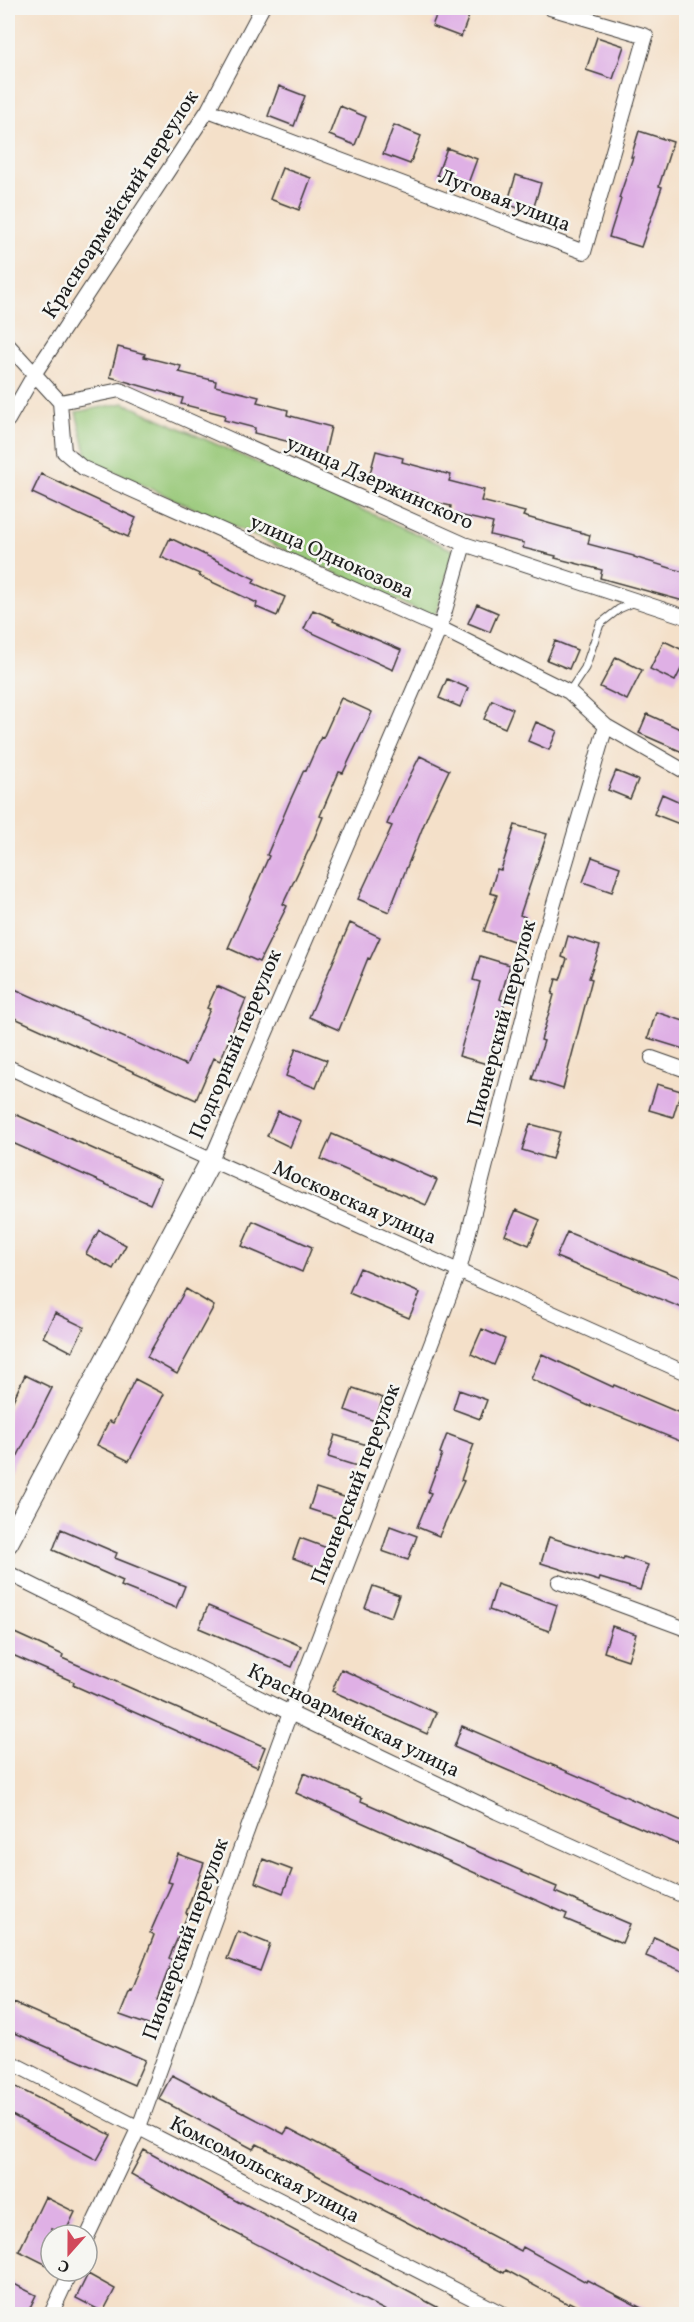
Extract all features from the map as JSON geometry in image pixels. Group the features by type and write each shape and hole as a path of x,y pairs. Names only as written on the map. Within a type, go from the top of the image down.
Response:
{"main road":[{"name":"Подгорный переулок","path":"8,1543 211,1160"}],"street":[{"name":"Красноармейский переулок","path":"8,420 35,373 208,110 261,8"},
{"name":"Луговая улица","path":"208,110 585,252 646,36 550,8"},
{"path":"8,345 60,402"},
{"name":"улица Дзержинского","path":"60,402 120,390 464,544 687,617"},
{"name":"улица Однокозова","path":"60,402 64,452 83,468 440,628 568,693 606,726 687,772"},
{"name":"Подгорный переулок","path":"211,1160 440,628 464,544"},
{"name":"Пионерский переулок","path":"94,2223 139,2127 290,1713 459,1271 540,951 606,726"},
{"path":"652,1058 687,1070"},
{"name":"Московская улица","path":"8,1067 687,1373"},
{"name":"Красноармейская улица","path":"8,1573 290,1713 497,1812 687,1897"},
{"path":"559,1582 687,1629"},
{"name":"Комсомольская улица","path":"8,2061 503,2314"},
{"path":"51,2314 65,2283"}],"lane":[{"path":"568,693 585,668 600,624 619,609 637,601"}],"green space":[{"path":"124,403 455,551 434,618 88,460 76,412"}],"building":[{"path":"439,8 472,8 461,37 432,26"},
{"path":"597,37 624,46 613,79 586,70"},
{"path":"279,86 305,96 294,126 268,116"},
{"path":"340,106 366,117 355,145 329,135"},
{"path":"394,125 421,136 410,164 383,154"},
{"path":"639,131 673,142 659,186 662,187 641,247 609,237"},
{"path":"447,148 477,159 467,186 437,175"},
{"path":"282,168 311,178 299,210 270,199"},
{"path":"516,175 541,183 532,213 507,204"},
{"path":"118,347 145,354 144,357 181,366 179,372 216,381 215,386 259,397 257,402 288,410 287,415 331,427 324,457 297,450 298,444 254,433 255,428 224,420 225,415 181,404 183,398 110,377"},
{"path":"376,451 403,458 402,462 451,475 449,481 484,490 481,501 525,512 523,516 590,535 588,544 687,573 687,602 600,578 602,570 523,548 524,543 490,535 493,523 450,513 451,506 416,498 417,493 368,481"},
{"path":"41,474 136,518 128,537 32,493"},
{"path":"170,538 255,579 253,583 285,597 277,616 256,607 257,603 199,576 200,574 161,557"},
{"path":"477,604 498,613 490,632 468,623"},
{"path":"313,610 401,650 393,670 304,629"},
{"path":"555,641 577,650 569,669 547,660"},
{"path":"664,641 687,652 687,657 675,681 650,669"},
{"path":"616,657 642,670 627,700 600,687"},
{"path":"447,679 468,688 460,707 439,698"},
{"path":"341,698 372,712 343,773 339,772 320,816 323,817 314,839 283,904 287,906 259,962 228,948 269,856 267,855 289,803"},
{"path":"492,700 513,709 505,728 484,719"},
{"path":"647,714 687,732 687,754 639,733"},
{"path":"536,722 557,731 549,750 528,741"},
{"path":"420,756 449,770 428,814 389,912 358,899 392,826 387,824"},
{"path":"616,771 638,780 630,799 608,790"},
{"path":"662,794 687,805 687,827 654,814"},
{"path":"515,825 547,834 520,915 525,917 516,942 484,931 497,895 490,893 497,869 501,870"},
{"path":"592,857 620,867 612,892 583,882"},
{"path":"350,923 380,937 370,959 368,958 339,1030 309,1017"},
{"path":"568,936 600,946 589,978 592,979 563,1089 532,1079 544,1041 541,1040 554,995 552,994 556,979 560,980 567,959 562,957"},
{"path":"480,956 510,965 500,999 505,1001 487,1064 459,1056 480,982 473,980"},
{"path":"8,986 186,1065 210,1009 207,1008 217,986 246,999 220,1061 214,1058 196,1100 8,1015"},
{"path":"656,1012 687,1022 687,1050 648,1038"},
{"path":"296,1048 327,1060 316,1088 286,1076"},
{"path":"657,1084 681,1091 673,1117 649,1110"},
{"path":"8,1111 161,1179 150,1204 8,1141"},
{"path":"278,1111 301,1121 290,1147 267,1136"},
{"path":"530,1124 560,1132 552,1159 522,1150"},
{"path":"332,1134 437,1180 426,1205 321,1159"},
{"path":"516,1210 540,1220 529,1245 505,1235"},
{"path":"253,1221 312,1247 302,1272 242,1246"},
{"path":"99,1230 126,1245 113,1269 86,1254"},
{"path":"567,1232 687,1280 687,1310 556,1257"},
{"path":"360,1268 420,1293 409,1318 349,1293"},
{"path":"186,1289 214,1306 177,1374 147,1357"},
{"path":"55,1313 84,1327 72,1352 43,1337"},
{"path":"482,1329 505,1339 494,1365 471,1354"},
{"path":"542,1354 613,1387 614,1385 687,1416 687,1444 591,1405 591,1407 531,1379"},
{"path":"25,1375 52,1388 8,1475 8,1411"},
{"path":"135,1379 164,1394 129,1461 97,1445 109,1421 113,1423"},
{"path":"353,1388 383,1398 375,1421 345,1410"},
{"path":"459,1390 487,1400 480,1419 453,1409"},
{"path":"447,1434 474,1444 461,1480 464,1481 439,1536 417,1527 431,1493 428,1492"},
{"path":"335,1435 367,1445 360,1467 328,1457"},
{"path":"316,1488 347,1498 340,1519 309,1509"},
{"path":"390,1526 417,1536 408,1560 382,1551"},
{"path":"61,1529 117,1553 115,1558 185,1586 176,1608 121,1586 123,1581 53,1550"},
{"path":"549,1537 623,1560 624,1557 648,1565 640,1590 600,1578 599,1581 541,1563"},
{"path":"300,1538 327,1548 320,1568 293,1558"},
{"path":"497,1584 557,1605 549,1631 489,1610"},
{"path":"373,1586 399,1595 391,1617 365,1608"},
{"path":"208,1606 301,1646 292,1667 199,1628"},
{"path":"612,1626 636,1634 628,1660 604,1652"},
{"path":"8,1630 63,1655 62,1658 265,1747 257,1767 73,1685 74,1682 8,1653"},
{"path":"341,1669 436,1713 427,1734 332,1691"},
{"path":"462,1726 687,1823 687,1848 454,1747"},
{"path":"304,1773 362,1798 361,1801 557,1887 555,1892 630,1924 622,1943 565,1919 567,1914 296,1793"},
{"path":"178,1854 204,1863 186,1913 188,1914 169,1958 172,1960 157,2000 160,2001 151,2026 120,2015 154,1935 150,1933 172,1883 168,1882"},
{"path":"263,1859 292,1870 283,1893 255,1882"},
{"path":"238,1931 270,1944 260,1971 227,1959"},
{"path":"654,1937 687,1952 687,1973 646,1956"},
{"path":"14,2003 145,2060 134,2085 8,2030 8,2019"},
{"path":"172,2075 284,2134 288,2128 521,2251 523,2247 586,2282 587,2280 653,2314 592,2314 569,2302 568,2304 506,2270 504,2273 257,2144 253,2149 159,2099"},
{"path":"8,2083 111,2135 97,2160 8,2113"},
{"path":"144,2150 450,2314 392,2314 220,2225 131,2174"},
{"path":"45,2197 75,2212 70,2223 39,2223 39,2261 19,2251"},
{"path":"99,2280 115,2289 103,2312 76,2298 84,2283 99,2283"},
{"path":"8,2281 36,2295 27,2314 8,2312"}]}
